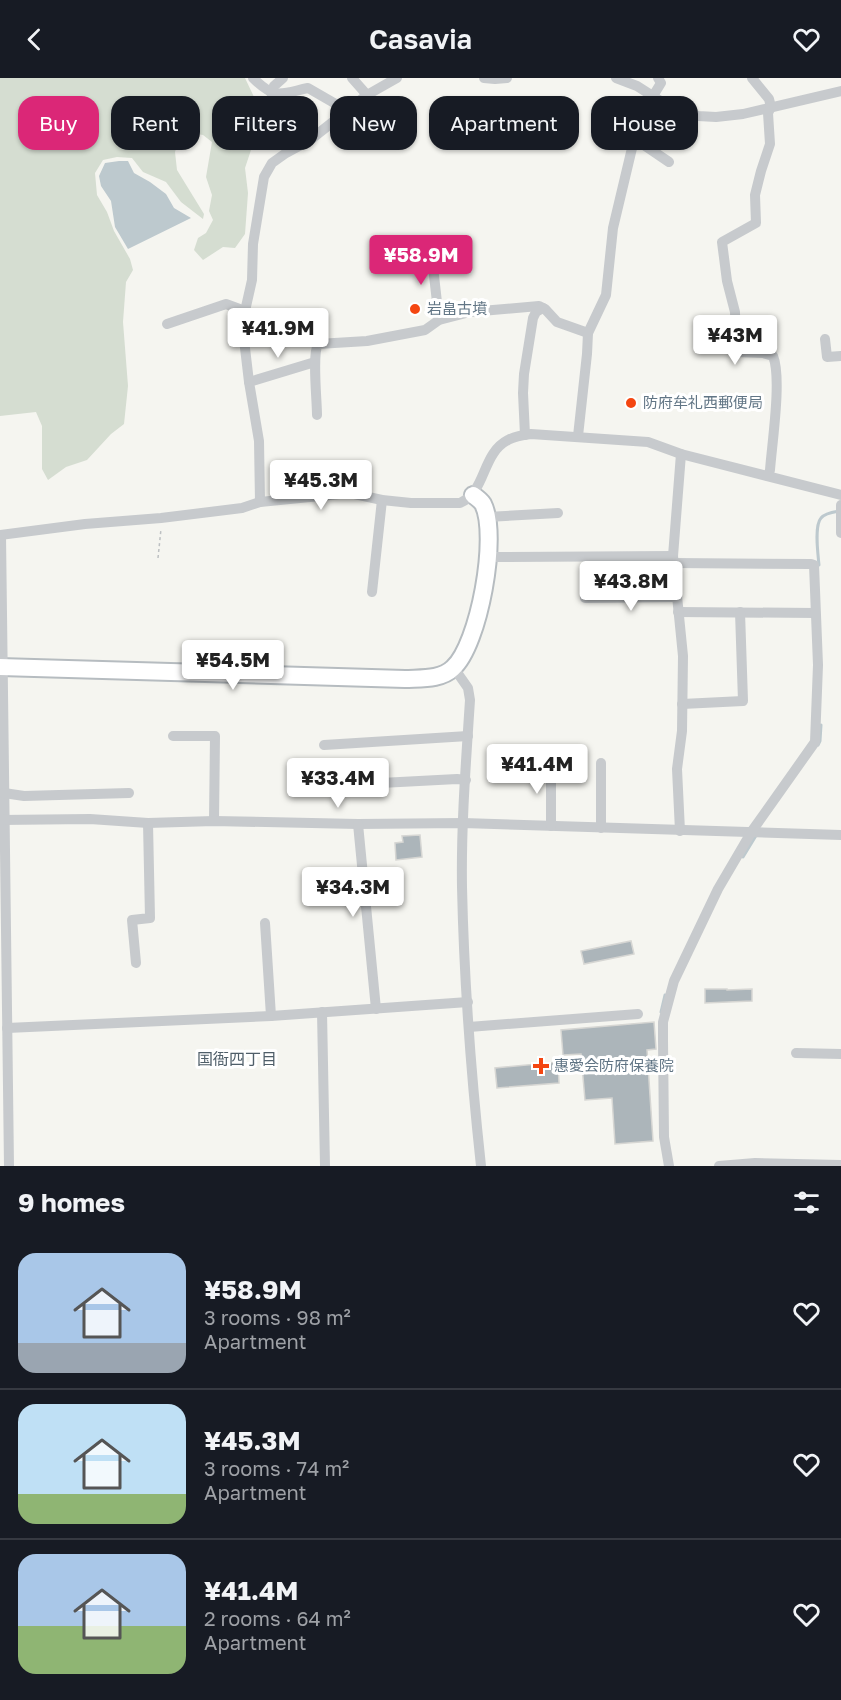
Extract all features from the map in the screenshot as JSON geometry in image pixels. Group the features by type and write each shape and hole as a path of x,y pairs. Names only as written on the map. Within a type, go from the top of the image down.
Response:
{"street":[{"path":"253,78 272,93 278,94 308,88 330,101"},
{"path":"272,93 274,86 283,78"},
{"path":"352,78 367,95 397,78"},
{"path":"484,78 507,78"},
{"path":"616,78 637,86 653,96 661,83 658,78"},
{"path":"752,78 769,99 771,106 768,113 770,144 755,195 756,223 722,242 727,281 735,312 736,352 763,353 773,356 776,363 776,396 768,476"},
{"path":"698,115 716,117 743,114 841,91"},
{"path":"260,502 259,441 243,331 252,280 253,244 264,177 272,163 330,125"},
{"path":"578,436 588,333 606,295 613,228 633,144 636,141 641,143 669,162"},
{"path":"431,249 439,320"},
{"path":"167,324 226,304 245,310"},
{"path":"317,415 315,347 318,344 367,341 425,330 439,320 470,312 539,306 557,322 588,333"},
{"path":"525,435 524,374 533,318 536,312 543,308"},
{"path":"825,339 827,357 841,356"},
{"path":"249,382 315,362"},
{"path":"9,1166 4,1152 7,1028 2,820 4,793 0,535 85,524 161,518 242,508 260,502 350,493 411,503 460,503 473,495 493,453 507,440 531,434 648,442 681,454 841,495"},
{"path":"680,831 677,769 682,731 683,656 673,559 681,454"},
{"path":"1,667 405,679 447,673 461,659 467,647 483,600 489,557 486,517 482,503 473,495"},
{"path":"372,592 382,500"},
{"path":"841,505 841,533"},
{"path":"486,517 558,513"},
{"path":"489,557 673,559 814,565 818,665 815,742 752,831 718,889 674,981 663,1022 664,1137 669,1166"},
{"path":"585,598 676,597"},
{"path":"678,612 815,613"},
{"path":"682,704 742,701 740,612"},
{"path":"454,668 468,688 470,700 462,886 474,1102 481,1166"},
{"path":"173,736 215,736 214,821"},
{"path":"324,745 468,736"},
{"path":"551,763 551,826"},
{"path":"601,763 601,828"},
{"path":"381,783 466,780"},
{"path":"4,793 24,796 129,794"},
{"path":"2,820 90,819 148,823 214,821 358,824 463,823 841,835"},
{"path":"136,963 132,920 150,918 148,823"},
{"path":"358,824 376,1009"},
{"path":"265,923 271,1016"},
{"path":"7,1028 271,1016 468,1002"},
{"path":"322,1012 325,1166"},
{"path":"469,1027 638,1014"},
{"path":"796,1053 841,1054"},
{"path":"719,1166 755,1163 841,1165"}],"path":[{"path":"158,558 161,518"}],"shaded area":[{"path":"0,78 245,78 254,96 212,96 212,142 200,134 200,96 111,96 111,150 176,150 177,170 204,214 203,219 181,202 166,182 143,172 132,158 117,157 103,160 95,173 97,195 130,259 133,270 126,282 123,322 128,386 124,424 111,434 87,460 66,467 48,480 42,469 42,426 36,412 0,416"},
{"path":"212,142 212,150 251,150 245,168 248,193 245,234 235,248 223,247 203,260 194,250 198,238 206,233 213,220 209,211 212,195 206,177"},
{"path":"128,161 134,173 166,194 174,208 191,218 128,249 115,227 111,201 101,186 99,176 105,163"}],"building":[{"path":"420,835 422,857 396,860 395,843 403,842 402,836"},
{"path":"631,941 634,954 584,964 581,951"},
{"path":"705,989 752,989 752,1001 705,1003"},
{"path":"654,1022 656,1049 647,1050 653,1141 615,1144 612,1098 585,1100 581,1054 563,1055 561,1030"},
{"path":"558,1062 559,1083 497,1088 495,1068"}],"waterway":[{"path":"819,565 817,540 819,522 825,515 839,511"},
{"path":"818,745 821,725"},
{"path":"743,857 757,834"},
{"path":"661,1012 665,995"}],"place":[{"name":"岩畠古墳","path":"415,309"},
{"name":"防府牟礼西郵便局","path":"631,403"},
{"name":"惠愛会防府保養院","path":"541,1066"}],"district":[{"name":"国衙四丁目","path":"237,1059"}]}
